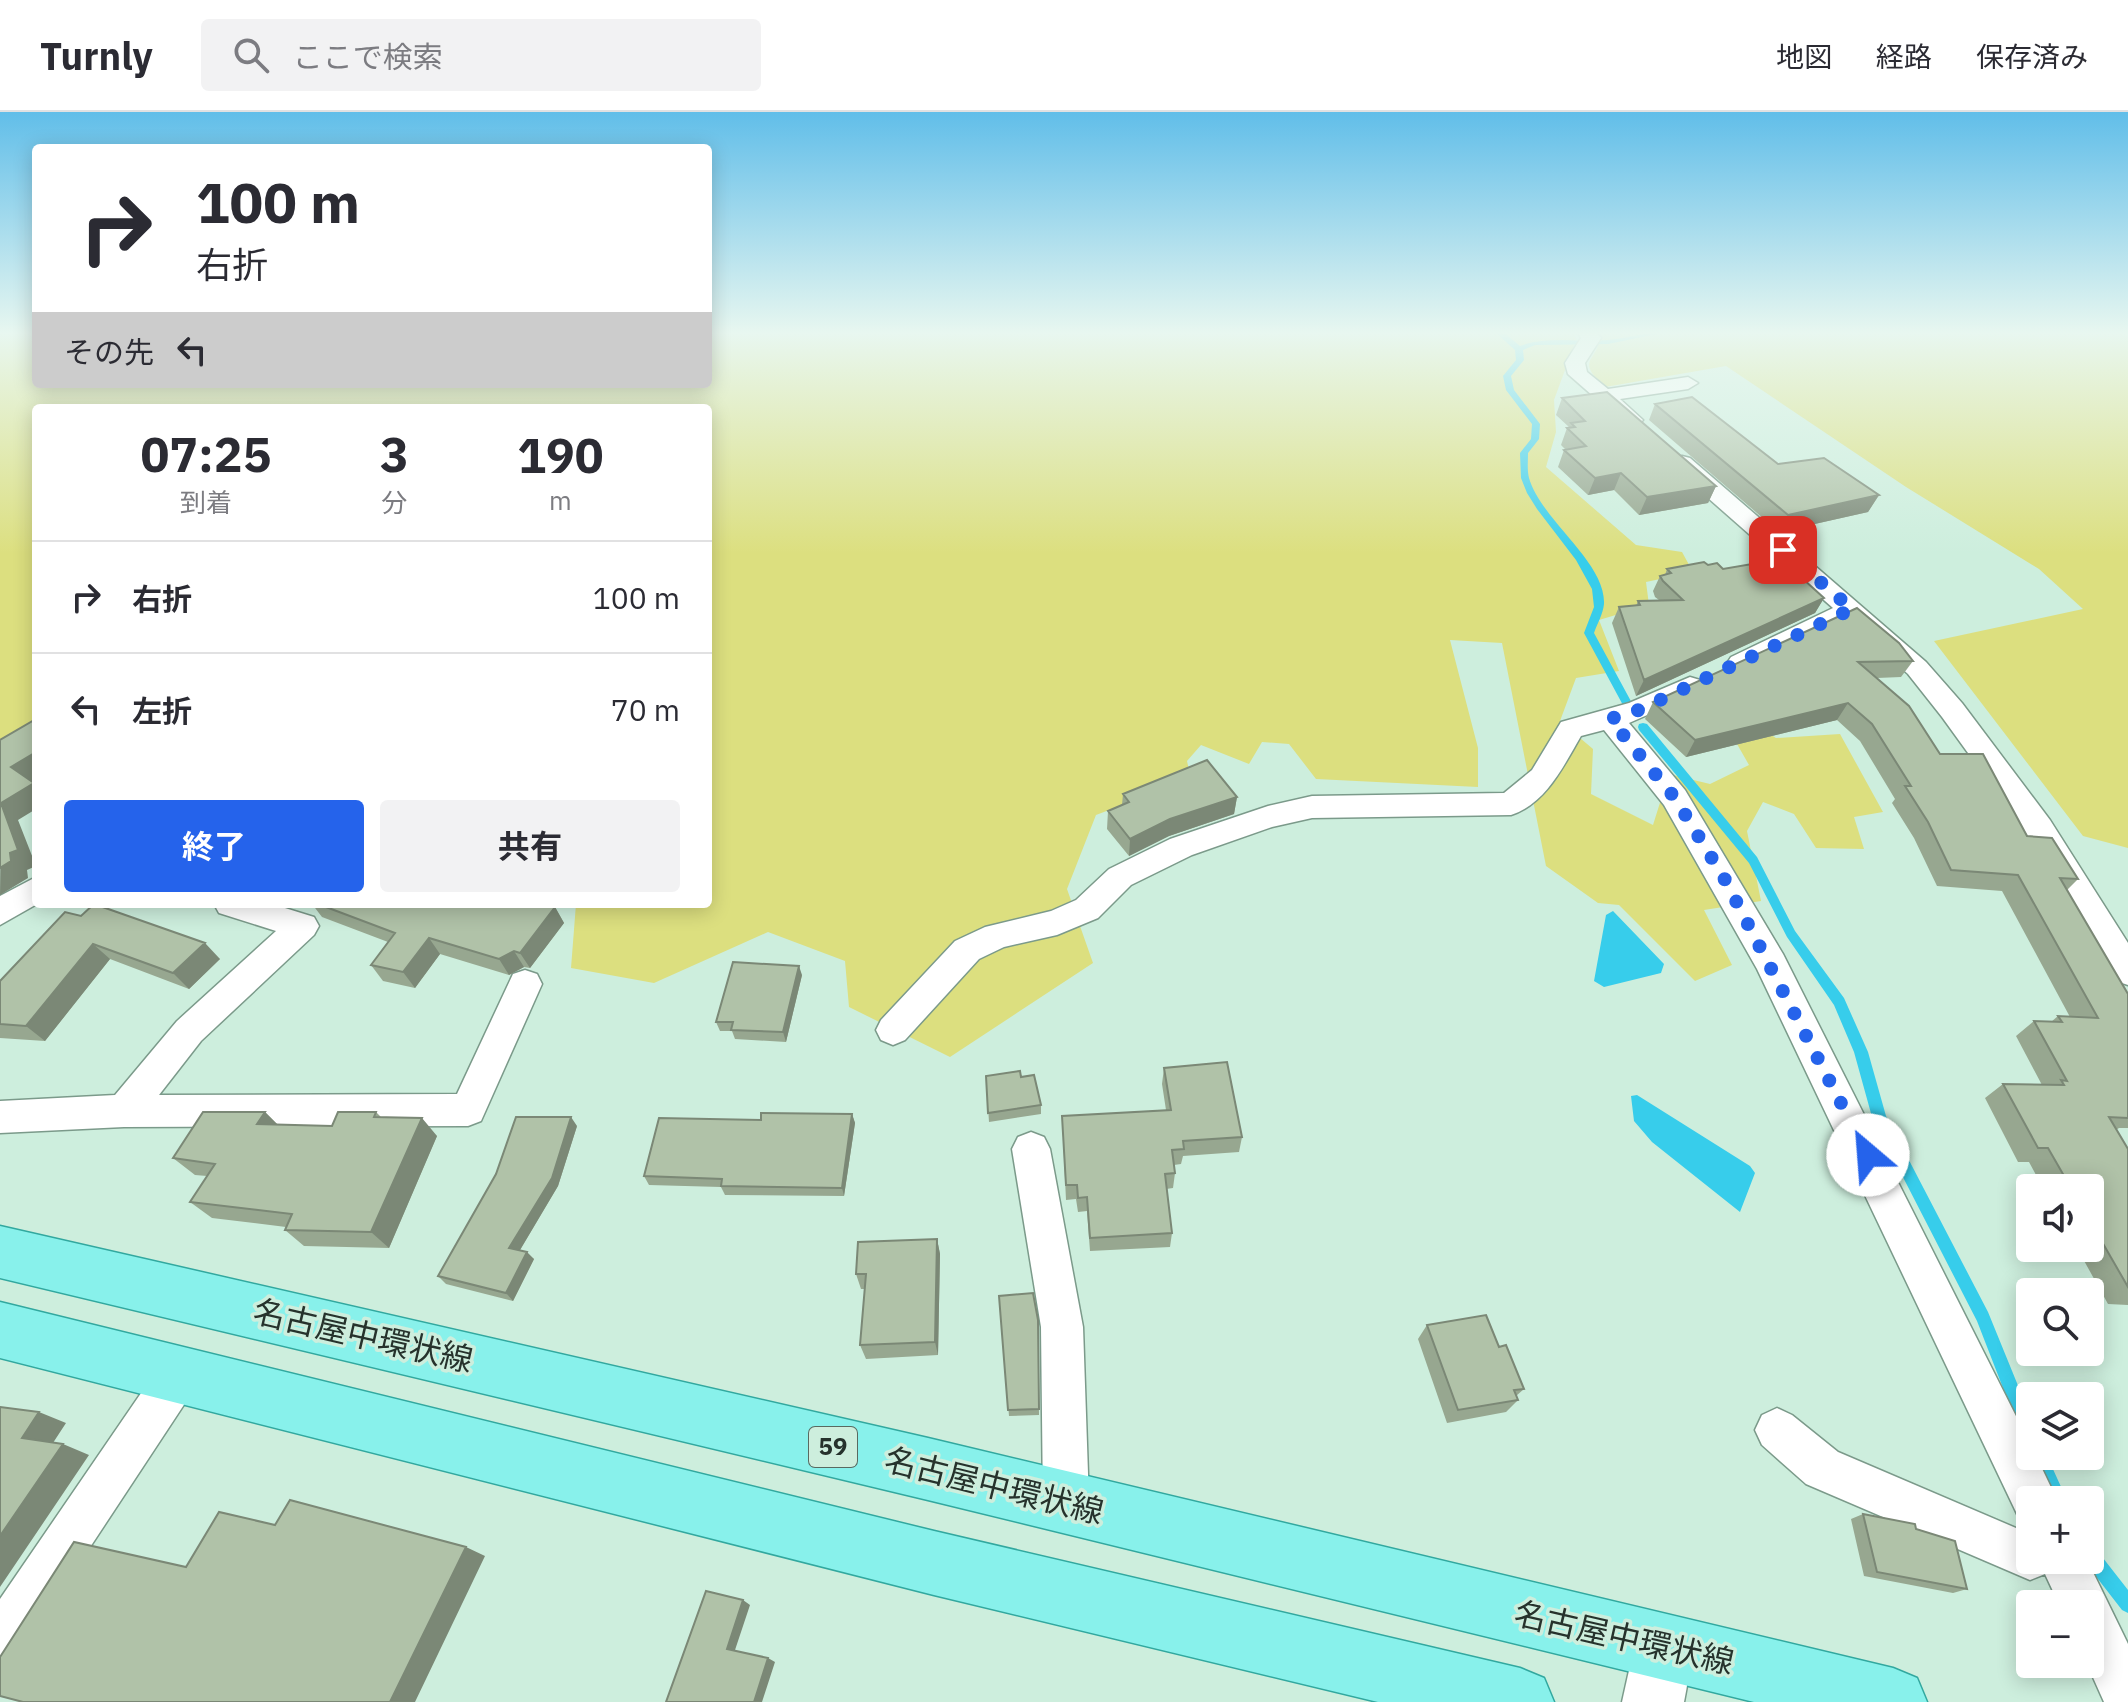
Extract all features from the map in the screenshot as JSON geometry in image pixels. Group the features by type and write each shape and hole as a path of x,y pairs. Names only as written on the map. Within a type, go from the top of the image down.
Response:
{"main road":[{"name":"名古屋中環状線","path":"0,1252 1066,1503 1659,1675 1893,1702"},
{"path":"0,1330 949,1567 1520,1702"}],"street":[{"path":"1614,405 1647,433"},
{"path":"1669,452 1917,668 2039,828 2128,971"},
{"path":"893,1030 967,950 997,936 1057,922 1087,909 1120,877 1181,847 1268,817 1312,807 1511,804 1542,777 1571,729 1639,710 1852,609"},
{"path":"1610,719 1675,798 1764,951 1868,1155 2027,1486"},
{"path":"0,912 32,892"},
{"path":"124,1111 189,1031 303,926 243,908"},
{"path":"0,1117 124,1111 468,1110 525,984"},
{"path":"1031,1149 1062,1327 1066,1503"},
{"path":"0,1641 178,1376"},
{"path":"1777,1430 1822,1468 2016,1552"},
{"path":"2104,1647 2128,1698"}],"green space":[{"path":"0,405 32,405 32,729 0,742"},
{"path":"712,405 1554,405 1556,432 1546,467 1636,545 1682,552 1693,572 1646,582 1649,605 1599,620 1619,671 1576,678 1560,721 1593,749 1591,794 1653,825 1669,774 1710,784 1749,765 1721,716 1699,692 1776,738 1840,734 1883,812 1854,817 1864,849 1816,848 1794,814 1763,802 1747,831 1761,901 1704,910 1732,965 1695,981 1619,905 1598,903 1546,866 1502,643 1450,640 1478,748 1478,787 1316,779 1289,744 1262,742 1249,764 1201,745 1187,761 1191,779 1096,815 1067,889 1093,963 950,1057 849,1007 845,961 768,932 654,983 571,968 576,908 712,908"},
{"path":"1784,405 2128,405 2128,848 2083,836 1934,641 2083,609 2039,569 1906,487"}],"water":[{"path":"1613,911 1664,964 1661,973 1604,987 1594,981 1606,915"},
{"path":"1637,1095 1750,1166 1755,1173 1740,1212 1652,1142 1634,1121 1631,1096"}],"building":[{"path":"1569,405 1622,405 1716,486 1647,497 1621,473 1595,478 1564,450 1586,446 1567,428 1575,427 1571,423 1585,421"},
{"path":"1656,405 1703,405 1778,464 1824,458 1879,495 1788,515"},
{"path":"1781,559 1824,598 1644,680 1619,607 1640,605 1638,601 1683,600 1660,576 1671,573 1667,569 1704,562 1708,565 1717,563 1723,569"},
{"path":"1857,608 1899,643 1913,661 1858,662 1909,706 1940,754 1983,754 2027,836 2052,838 2078,879 2060,878 2128,994 2128,1118 2109,1117 2128,1149 2128,1287 2104,1245 2104,1174 2063,1174 2048,1148 2038,1148 2003,1084 2064,1085 2061,1080 2067,1081 2034,1021 2062,1022 2058,1016 2098,1018 2018,875 1951,870 1928,822 1905,786 1911,786 1872,724 1848,703 1695,740 1653,702"},
{"path":"32,721 32,754 11,767 32,784 1,803 18,850 10,853 11,861 0,868 0,740"},
{"path":"1207,760 1237,797 1170,819 1130,839 1108,811 1129,802 1123,794"},
{"path":"90,908 105,908 205,943 173,973 93,944 26,1026 0,1024 0,981 65,912 81,916"},
{"path":"329,908 554,908 520,953 514,951 499,959 429,938 403,972 371,965 395,933"},
{"path":"733,962 799,966 783,1032 731,1030 733,1022 716,1022"},
{"path":"1227,1062 1242,1137 1183,1141 1184,1149 1172,1150 1175,1173 1165,1174 1172,1233 1090,1238 1087,1197 1078,1198 1077,1185 1066,1185 1062,1116 1171,1110 1164,1068"},
{"path":"1020,1071 1021,1077 1034,1075 1041,1105 988,1113 986,1076"},
{"path":"203,1112 265,1112 257,1124 332,1126 338,1112 376,1112 374,1117 422,1118 371,1232 285,1230 292,1214 190,1202 215,1164 173,1158"},
{"path":"761,1113 852,1114 842,1188 721,1186 722,1179 644,1176 659,1118 761,1120"},
{"path":"516,1117 571,1117 552,1178 509,1248 527,1252 506,1293 438,1276 496,1174"},
{"path":"937,1239 935,1342 860,1345 866,1274 856,1274 858,1242"},
{"path":"1033,1293 1038,1320 1039,1409 1008,1410 999,1296"},
{"path":"1486,1315 1499,1347 1506,1345 1524,1389 1514,1390 1518,1400 1458,1410 1427,1325"},
{"path":"0,1407 39,1412 22,1438 63,1444 0,1536"},
{"path":"290,1500 466,1547 390,1702 23,1702 0,1696 0,1657 74,1542 186,1567 219,1512 275,1525"},
{"path":"1863,1514 1915,1524 1916,1529 1955,1541 1967,1589 1877,1572"},
{"path":"706,1591 743,1600 727,1649 768,1658 754,1702 666,1702"}],"waterway":[{"path":"1522,405 1536,424 1535,439 1524,453 1525,478 1541,509 1580,558 1597,589 1599,603 1589,633 1628,705"},
{"path":"1643,727 1753,860 1791,934 1839,1002 1861,1052 1879,1117 1983,1317 2016,1401"},
{"path":"2045,1470 2052,1486"},
{"path":"2104,1573 2128,1604"}],"route":[{"path":"1783,550 1852,609 1639,710 1610,719 1675,798 1724,878 1771,963 1868,1155"}]}
